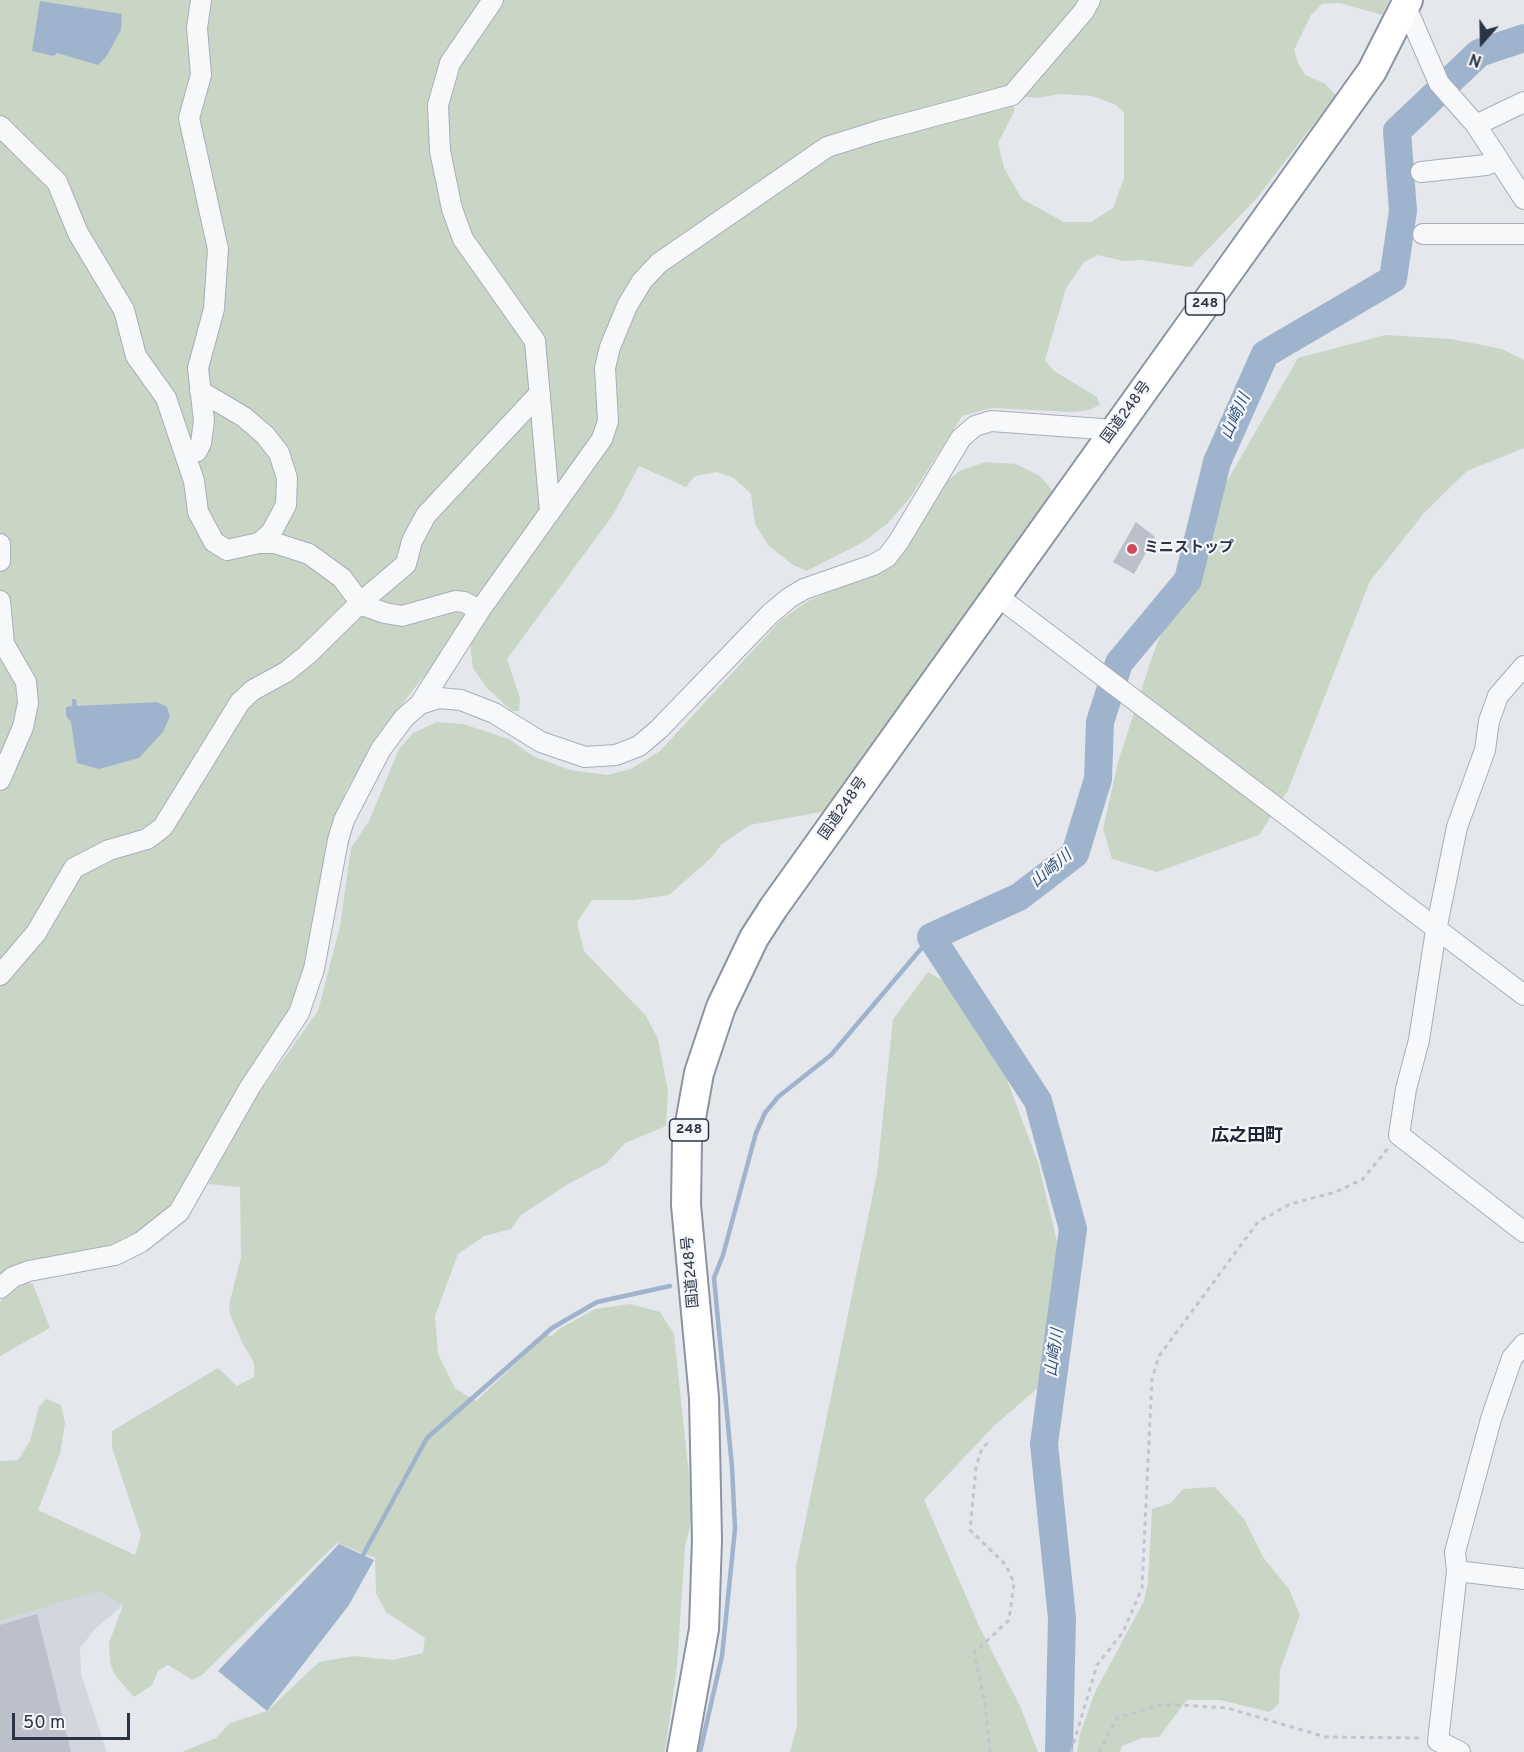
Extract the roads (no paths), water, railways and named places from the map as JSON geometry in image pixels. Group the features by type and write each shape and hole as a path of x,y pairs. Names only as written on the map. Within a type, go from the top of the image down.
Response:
{"highway":[{"name":"国道248号","path":"682,1752 704,1629 707,1539 704,1398 686,1204 687,1140 699,1073 735,974 764,922 1372,71 1407,4"}],"street":[{"path":"184,450 194,452 200,448 204,421 198,368 214,309 218,249 189,118 201,75 197,28 201,0"},
{"path":"493,0 450,63 438,105 440,151 452,209 463,239 535,341 550,512"},
{"path":"0,1288 13,1277 29,1271 115,1255 141,1242 179,1212 249,1087 299,1013 314,969 338,840 344,820 381,749 404,718 420,704 480,610 602,439 608,421 605,368 610,347 642,281 660,263 827,147 878,130 1012,95 1084,11 1090,0"},
{"path":"1407,4 1439,83 1476,125 1524,199"},
{"path":"1476,125 1524,102"},
{"path":"0,126 57,182 78,233 124,310 136,356 165,398 194,481 198,513 214,542 227,550 259,543 276,543 309,554 342,578 360,603 402,616 455,601 464,602 480,610"},
{"path":"1421,172 1486,165 1499,160"},
{"path":"1423,234 1524,234"},
{"path":"200,391 244,417 265,435 279,453 287,478 286,505 271,533 259,543"},
{"path":"0,975 36,933 74,868 109,850 147,839 163,826 240,702 253,690 293,667 360,603 406,564 412,542 426,515 540,393"},
{"path":"420,704 439,698 461,700 494,713 541,742 585,757 616,755 639,746 659,729 770,614 789,598 804,589 873,565 887,556 899,542 961,438 975,426 991,421 1115,430"},
{"path":"0,544 0,561"},
{"path":"996,595 1524,995"},
{"path":"0,601 4,644 26,682 28,704 23,727 0,780"},
{"path":"1524,666 1498,696 1489,721 1485,750 1457,827 1436,930 1419,1040 1406,1089 1399,1135 1524,1232"},
{"path":"1460,1752 1438,1740 1457,1571 1455,1552 1491,1419 1512,1358 1524,1344"},
{"path":"1457,1571 1524,1579"}],"water":[{"path":"40,1 122,14 121,30 106,57 98,65 57,53 54,56 32,51"},
{"path":"72,699 76,699 77,706 157,702 167,707 170,716 163,732 139,758 99,769 77,763 71,722 66,716 66,707 72,706"},
{"path":"339,1544 374,1560 349,1605 267,1711 218,1671"}],"waterway":[{"name":"山崎川","path":"1059,1752 1062,1618 1044,1444 1073,1229 1038,1101 931,937 1019,897 1075,854 1098,779 1100,722 1119,663 1188,580 1217,462 1265,354 1393,279 1403,211 1397,131 1479,53 1524,38"},
{"path":"700,1752 722,1656 735,1529 732,1467 714,1278 723,1255 756,1133 765,1113 778,1097 831,1055 931,937"},
{"path":"363,1555 427,1438 552,1328 597,1302 670,1286"}],"place":[{"name":"ミニストップ","path":"1132,549"}],"district":[{"name":"広之田町","path":"1247,1137"}]}
